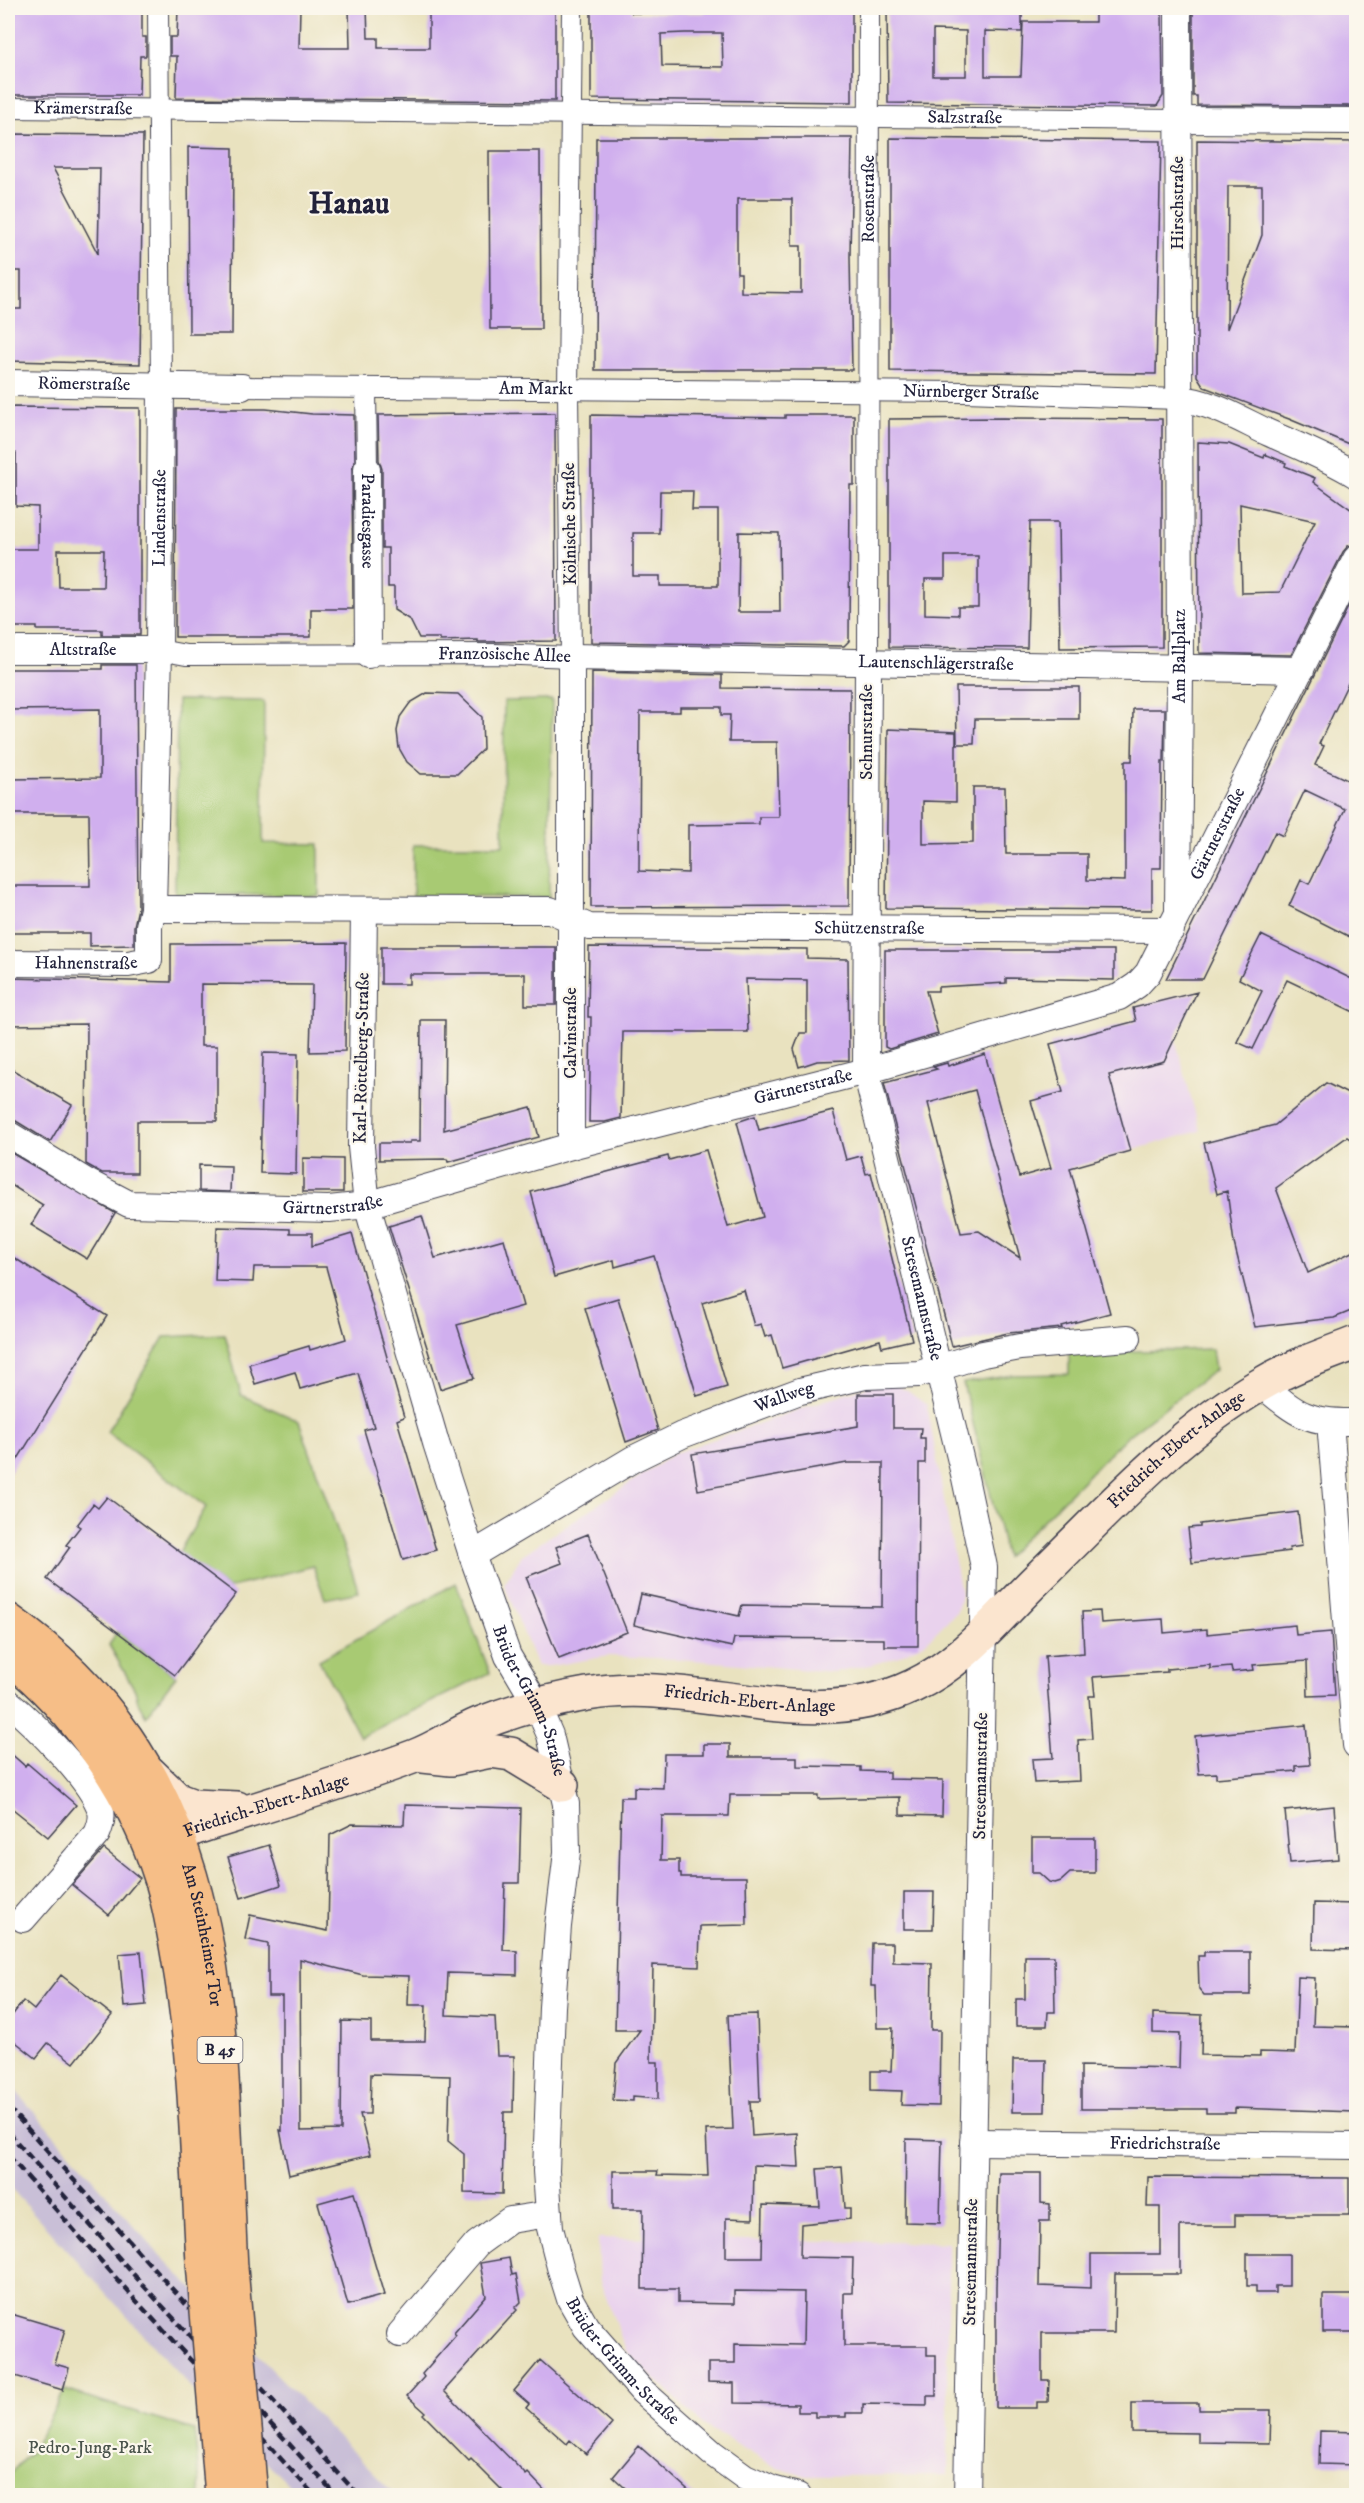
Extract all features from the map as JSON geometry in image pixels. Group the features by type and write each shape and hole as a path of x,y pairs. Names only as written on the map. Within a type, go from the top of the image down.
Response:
{"main road":[{"name":"Friedrich-Ebert-Anlage","path":"165,1845 257,1808 418,1755 478,1725 537,1706 590,1693 634,1690 805,1708 861,1703 890,1696 914,1686 959,1658 1150,1466 1261,1384 1356,1343"},
{"name":"Am Steinheimer Tor","path":"8,1620 90,1692 120,1729 149,1772 165,1845 217,2265 251,2496"},
{"name":"Am Steinheimer Tor","path":"8,1656 31,1675 63,1708 98,1752 126,1798 165,1845"},
{"path":"418,1755 451,1759 490,1751 511,1754 562,1785"},
{"path":"149,1772 178,1800 194,1806 257,1808"},
{"name":"Am Steinheimer Tor","path":"217,2265 222,2496"}],"street":[{"path":"158,8 160,386"},
{"name":"Am Markt","path":"160,386 568,391 572,8"},
{"name":"Rosenstraße","path":"868,393 869,8"},
{"name":"Hirschstraße","path":"1178,8 1179,399"},
{"name":"Krämerstraße","path":"8,108 159,110"},
{"path":"159,110 572,114"},
{"name":"Salzstraße","path":"572,114 1356,121"},
{"name":"Römerstraße","path":"8,383 160,386"},
{"name":"Lindenstraße","path":"159,650 160,386"},
{"name":"Paradiesgasse","path":"366,388 368,655"},
{"name":"Nürnberger Straße","path":"568,391 964,392 1190,399 1323,457 1356,475"},
{"name":"Kölnische Straße","path":"568,391 571,657"},
{"name":"Schnurstraße","path":"866,1071 868,393"},
{"name":"Am Ballplatz","path":"1174,923 1180,668 1179,399"},
{"name":"Gärtnerstraße","path":"8,1134 87,1182 129,1204 329,1209 367,1205 571,1146 866,1071 1119,997 1137,986 1148,973 1356,559"},
{"name":"Altstraße","path":"8,650 159,650"},
{"path":"159,650 153,909 550,910 570,920"},
{"name":"Französische Allee","path":"159,650 186,655 495,654 571,657 570,920"},
{"name":"Lautenschlägerstraße","path":"571,657 1301,670"},
{"name":"Hahnenstraße","path":"8,963 128,964 148,960 148,926 153,909"},
{"name":"Karl-Röttelberg-Straße","path":"364,910 361,1147 367,1205"},
{"name":"Schützenstraße","path":"570,920 589,927 866,927 1174,923"},
{"name":"Calvinstraße","path":"570,920 571,1146"},
{"name":"Stresemannstraße","path":"866,1071 984,1567 967,2496"},
{"name":"Brüder-Grimm-Straße","path":"367,1205 432,1432 472,1555 508,1656 537,1706 550,1735 566,1804 567,1852 557,1942 546,2171 550,2228 567,2288 586,2327 642,2391 712,2453 745,2476 772,2489 798,2496"},
{"name":"Wallweg","path":"472,1555 633,1459 682,1435 800,1391 865,1376 919,1374 983,1354 1020,1347 1128,1338"},
{"name":"Friedrich-Ebert-Anlage","path":"1261,1384 1301,1416 1330,1422 1356,1422"},
{"path":"1330,1422 1356,1745"},
{"path":"8,1702 83,1780 93,1795 102,1818 97,1834 23,1919"},
{"name":"Friedrichstraße","path":"973,2142 1356,2146"},
{"path":"400,2334 477,2244 510,2220 549,2214"}],"shaded area":[{"path":"1171,1023 1200,1131 1083,1164 1050,1044"},
{"path":"874,1385 894,1385 906,1390 927,1405 961,1594 957,1611 925,1643 899,1656 871,1665 833,1672 679,1659 609,1656 537,1666 504,1584 522,1555 675,1453"},
{"path":"8,2082 156,2251 395,2495 299,2495 197,2394 8,2185"},
{"path":"598,2238 948,2243 948,2475 807,2476 777,2468 702,2424 626,2351 600,2281"}],"green space":[{"path":"177,700 264,701 263,843 319,844 319,896 175,894"},
{"path":"552,700 549,897 413,897 413,845 503,845 504,701"},
{"path":"225,1334 241,1395 299,1421 359,1592 325,1599 313,1566 228,1588 179,1552 206,1507 107,1432 164,1337"},
{"path":"1212,1349 1215,1370 1126,1437 1006,1557 963,1383 1013,1375 1069,1374 1069,1353"},
{"path":"456,1583 490,1673 360,1737 319,1660"},
{"path":"117,1631 176,1676 146,1716 138,1702 135,1690 109,1645"},
{"name":"Pedro-Jung-Park","path":"65,2390 194,2430 201,2495 8,2495 8,2476 33,2449"}],"building":[{"path":"8,8 142,8 142,37 146,37 146,56 140,56 139,95 8,95"},
{"path":"178,8 300,8 299,48 350,48 349,8 367,8 368,38 378,38 378,48 429,48 429,8 555,8 555,101 176,98 177,56 170,56 170,37 177,37"},
{"path":"591,8 632,8 632,13 705,13 705,8 852,8 852,102 591,99","holes":["722,33 723,67 662,66 661,34"]},
{"path":"887,8 1022,8 1022,32 985,31 985,76 1021,76 1023,22 1095,22 1095,11 1115,11 1115,8 1162,8 1163,96 1157,106 888,103","holes":["933,30 966,31 966,76 933,76"]},
{"path":"1195,8 1356,8 1356,106 1197,105 1197,96 1193,96 1193,11"},
{"path":"8,134 143,135 140,364 8,361 8,309 21,309 21,271 8,271","holes":["53,168 100,168 98,254"]},
{"path":"596,138 852,138 850,257 852,370 595,370","holes":["737,199 792,199 792,246 801,246 801,293 741,292 741,273 737,273"]},
{"path":"890,138 1161,141 1156,374 890,371"},
{"path":"1197,140 1356,142 1356,329 1351,344 1356,346 1356,447 1204,387 1197,376","holes":["1228,186 1262,186 1262,235 1227,329"]},
{"path":"188,147 233,148 232,334 189,334"},
{"path":"489,151 540,151 541,329 490,329"},
{"path":"8,407 140,408 140,635 102,635 102,630 37,630 37,627 8,627 8,595 12,595 12,549 38,549 38,507 16,506 16,453 8,453","holes":["58,550 104,550 103,587 59,587"]},
{"path":"176,409 266,409 312,414 354,415 353,609 311,609 311,637 175,637"},
{"path":"555,413 556,641 478,642 478,640 440,641 440,638 419,638 410,620 394,610 394,587 388,587 388,548 382,548 382,469 379,460 378,415"},
{"path":"591,415 785,418 785,415 854,415 854,485 850,485 849,641 844,646 591,642","holes":["660,491 693,491 692,510 718,510 718,586 660,586 660,576 633,576 633,533 659,533","739,532 779,533 780,612 738,612"]},
{"path":"889,419 1162,419 1162,647 1060,648 1058,522 1030,522 1027,648 889,647","holes":["945,556 978,556 978,607 958,607 958,615 925,614 925,579 945,579"]},
{"path":"1198,442 1229,444 1264,458 1265,454 1286,463 1285,466 1315,478 1313,482 1356,513 1356,544 1348,546 1343,552 1291,655 1199,653","holes":["1240,504 1315,521 1280,592 1242,593"]},
{"path":"1356,591 1356,677 1352,675 1319,744 1324,746 1315,765 1356,784 1356,940 1289,906 1301,880 1309,884 1345,809 1305,790 1283,836 1275,832 1203,979 1166,979"},
{"path":"102,665 136,665 138,908 134,926 134,945 90,946 90,933 8,933 8,886 90,886 89,814 8,814 8,779 100,778 100,709 8,710 8,669 102,669"},
{"path":"592,672 722,675 722,688 850,689 849,906 591,907","holes":["680,707 721,707 721,715 730,715 729,742 777,742 779,817 759,817 759,824 688,825 688,873 639,871 640,712 680,712"]},
{"path":"956,687 1079,687 1079,719 975,719 974,744 957,744"},
{"path":"427,693 458,694 482,717 483,749 457,774 421,774 407,762 399,748 397,731 400,717 410,703"},
{"path":"1133,709 1165,709 1161,868 1152,868 1152,910 886,908 888,729 956,732 956,802 923,801 923,844 973,843 973,787 1005,787 1006,854 1087,854 1087,880 1125,881 1125,761 1132,761"},
{"path":"1261,935 1356,981 1356,1013 1287,980 1253,1049 1237,1042 1262,991 1239,979"},
{"path":"346,943 345,1051 310,1052 312,985 201,984 201,1046 217,1046 217,1121 137,1121 137,1173 102,1173 86,1164 87,1024 8,1025 8,978 171,982 171,944"},
{"path":"381,947 556,947 556,1005 525,1005 525,974 409,974 409,984 381,984"},
{"path":"589,947 807,949 807,958 848,959 849,1060 817,1061 799,1067 794,1049 800,1033 807,1033 807,980 746,979 748,1032 623,1032 621,1118 605,1122 589,1122 591,1017 588,1017"},
{"path":"885,950 1114,950 1114,980 1006,978 1006,983 938,987 938,991 926,991 938,1034 889,1049 885,1047"},
{"path":"1197,992 1164,1061 1109,1075 1130,1151 1070,1168 1110,1313 1061,1326 1062,1328 1008,1333 952,1346 884,1083 937,1069 933,1067 947,1063 948,1066 985,1054 1019,1177 1051,1168 1031,1101 1063,1092 1050,1044 1136,1021 1133,1008","holes":["975,1090 1020,1258 979,1231 961,1233 928,1103"]},
{"path":"421,1020 445,1020 444,1130 531,1107 539,1137 448,1162 447,1159 379,1160 379,1143 420,1141"},
{"path":"263,1053 298,1054 296,1174 260,1173"},
{"path":"8,1067 72,1105 50,1142 16,1121 8,1119"},
{"path":"1326,1083 1356,1098 1356,1143 1347,1137 1276,1188 1308,1273 1356,1250 1356,1309 1334,1318 1255,1327 1234,1243 1227,1191 1217,1194 1204,1143 1275,1125"},
{"path":"833,1111 846,1160 861,1156 866,1174 871,1173 912,1340 882,1347 880,1340 782,1368 772,1335 765,1337 761,1324 754,1326 744,1290 702,1303 727,1387 697,1396 654,1256 615,1267 614,1260 554,1277 531,1192 668,1156 669,1160 706,1150 728,1227 763,1217 737,1122 755,1116 759,1130"},
{"path":"8,1151 115,1213 87,1259 31,1225 43,1205 8,1183"},
{"path":"303,1158 343,1159 343,1192 303,1192"},
{"path":"199,1165 231,1166 230,1192 199,1191"},
{"path":"422,1216 435,1258 504,1239 523,1306 457,1325 474,1378 440,1389 389,1226"},
{"path":"217,1227 290,1229 290,1233 312,1233 312,1246 352,1234 404,1417 397,1420 436,1550 403,1560 364,1430 374,1427 358,1373 300,1389 295,1372 255,1384 249,1364 309,1346 310,1350 346,1339 326,1267 254,1267 253,1282 215,1281"},
{"path":"8,1254 107,1316 8,1475"},
{"path":"618,1298 658,1430 626,1442 585,1308"},
{"path":"858,1394 893,1394 893,1428 921,1428 920,1438 925,1438 925,1463 919,1463 918,1646 884,1646 884,1639 734,1638 732,1647 634,1625 641,1594 739,1616 742,1605 882,1607 883,1463 847,1463 698,1490 692,1454 858,1426"},
{"path":"107,1497 236,1594 175,1675 47,1579 70,1547 66,1545 80,1527 77,1525 93,1504 98,1508"},
{"path":"1298,1512 1302,1546 1289,1548 1290,1551 1192,1563 1188,1528 1200,1527 1200,1524"},
{"path":"588,1534 627,1632 559,1659 526,1577 562,1563 556,1547"},
{"path":"1100,1611 1101,1623 1163,1619 1164,1633 1207,1629 1207,1634 1295,1625 1296,1635 1331,1632 1335,1695 1308,1696 1307,1661 1253,1665 1254,1670 1232,1672 1231,1667 1210,1669 1210,1665 1167,1669 1167,1672 1093,1677 1095,1696 1089,1696 1092,1739 1078,1740 1080,1781 1034,1783 1032,1759 1053,1758 1045,1656 1084,1653 1082,1612"},
{"path":"1306,1725 1310,1765 1296,1766 1296,1771 1216,1778 1216,1773 1199,1774 1195,1736"},
{"path":"704,1744 730,1744 730,1757 797,1757 797,1766 861,1767 861,1771 889,1772 889,1779 943,1780 942,1816 900,1815 900,1797 818,1799 818,1795 730,1795 729,1816 662,1816 661,1860 679,1860 681,1877 746,1877 747,1925 700,1926 699,1967 653,1965 651,2062 658,2062 658,2099 633,2097 633,2101 613,2100 616,2063 640,2030 615,2030 621,1797 634,1797 634,1787 663,1788 664,1754 704,1754"},
{"path":"8,1751 25,1766 27,1763 76,1805 48,1837 8,1805"},
{"path":"405,1805 521,1808 519,1883 505,1883 503,1950 517,1951 517,1975 448,1973 446,2015 495,2017 497,2056 514,2056 513,2112 504,2112 502,2194 464,2193 464,2154 448,2141 450,2076 371,2074 370,2114 360,2114 370,2155 289,2175 280,2130 282,2131 282,1996 268,1996 268,1944 245,1939 250,1915 328,1931 330,1835 352,1824 404,1825","holes":["300,1959 363,1975 409,1976 408,2005 426,2005 425,2041 371,2041 371,2022 342,2021 341,2130 301,2131"]},
{"path":"1334,1806 1338,1859 1290,1863 1285,1811"},
{"path":"1032,1838 1095,1838 1095,1873 1070,1873 1055,1883 1049,1882 1039,1873 1032,1873"},
{"path":"269,1845 281,1885 241,1898 228,1857"},
{"path":"104,1849 140,1878 109,1915 72,1885"},
{"path":"904,1892 934,1892 933,1929 904,1929"},
{"path":"1314,1903 1356,1904 1356,1950 1313,1949"},
{"path":"872,1943 893,1943 893,1962 932,1963 931,2030 940,2030 939,2106 901,2105 902,2091 871,2090 871,2071 891,2071 893,2028 877,2028 876,1986 871,1986"},
{"path":"141,1952 146,2005 124,2007 119,1954"},
{"path":"1204,1952 1250,1952 1250,1995 1204,1995 1199,1989 1198,1956 1204,1956"},
{"path":"1025,1956 1054,1956 1055,2012 1048,2012 1047,2026 1016,2026 1016,1999 1025,1999"},
{"path":"61,1975 112,2015 74,2063 48,2043 36,2058 8,2036 8,2021 23,2001 34,2010"},
{"path":"1298,1977 1315,1978 1313,2026 1356,2027 1356,2112 1235,2108 1235,2113 1206,2113 1206,2109 1081,2109 1081,2066 1179,2068 1180,2034 1153,2033 1153,2013 1202,2015 1201,2055 1260,2056 1260,2052 1295,2053"},
{"path":"757,2014 760,2101 750,2101 752,2136 797,2133 799,2167 754,2165 753,2219 726,2218 726,2257 762,2257 763,2205 820,2207 817,2169 842,2167 845,2208 850,2208 850,2219 801,2224 800,2257 853,2258 852,2293 844,2293 844,2346 927,2346 927,2355 936,2355 936,2396 927,2396 927,2405 863,2404 863,2413 846,2413 846,2417 815,2417 815,2412 798,2412 798,2404 734,2403 734,2383 708,2382 708,2363 735,2363 735,2344 803,2345 804,2292 734,2291 734,2304 678,2303 678,2289 642,2289 643,2209 613,2209 613,2171 658,2171 657,2175 708,2176 706,2130 733,2129 728,2015"},
{"path":"1013,2060 1046,2060 1045,2112 1012,2112"},
{"path":"906,2139 942,2140 940,2223 905,2222"},
{"path":"999,2173 1041,2173 1041,2203 1050,2204 1050,2221 1040,2221 1039,2286 1091,2288 1091,2254 1160,2254 1160,2207 1147,2207 1148,2177 1349,2178 1349,2215 1235,2215 1235,2226 1180,2226 1180,2274 1115,2274 1114,2333 1042,2333 1042,2380 1049,2380 1048,2402 1037,2402 1037,2408 996,2408"},
{"path":"354,2193 384,2295 348,2305 318,2203"},
{"path":"1247,2254 1289,2254 1289,2286 1275,2286 1275,2293 1256,2293 1256,2286 1247,2286"},
{"path":"509,2258 512,2275 516,2274 521,2302 515,2308 517,2310 444,2391 526,2475 528,2473 550,2496 508,2496 471,2459 469,2461 423,2414 425,2412 407,2396 424,2377 422,2374 456,2335 454,2333 486,2296 480,2263"},
{"path":"1323,2295 1356,2295 1356,2332 1323,2332"},
{"path":"8,2313 65,2330 55,2364 69,2368 63,2390 8,2374"},
{"path":"540,2360 612,2424 586,2454 570,2440 567,2444 526,2408 529,2404 514,2391"},
{"path":"1132,2403 1199,2403 1199,2410 1271,2410 1270,2443 1198,2442 1198,2433 1132,2432"},
{"path":"1320,2431 1356,2432 1356,2465 1319,2464"},
{"path":"639,2446 695,2496 634,2496 613,2477"}],"railway":[{"path":"8,2107 359,2496"},
{"path":"8,2132 143,2285 337,2496"},
{"path":"8,2155 131,2295 315,2496"}],"district":[{"name":"Hanau","path":"349,204"}]}
